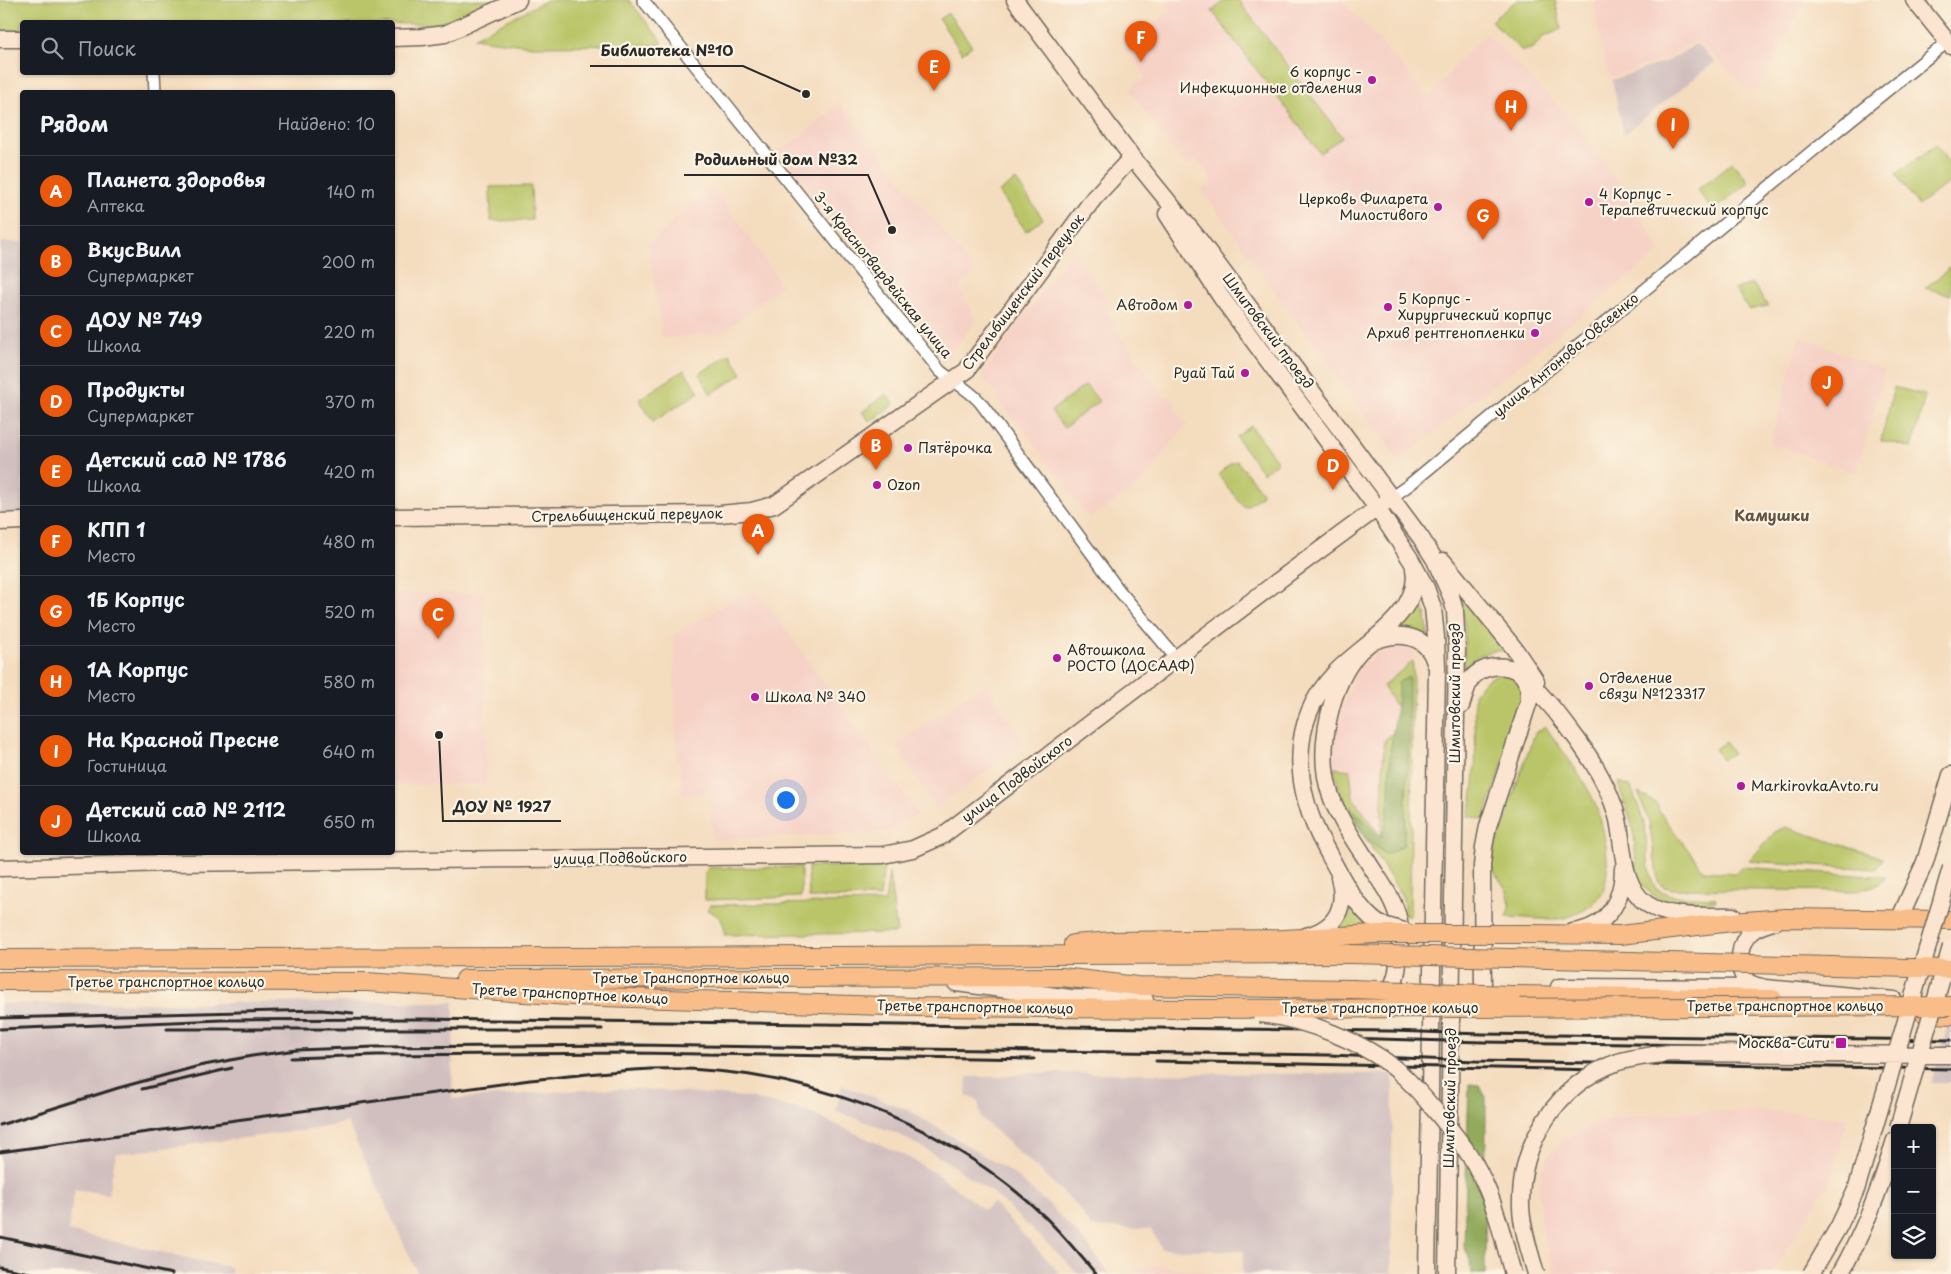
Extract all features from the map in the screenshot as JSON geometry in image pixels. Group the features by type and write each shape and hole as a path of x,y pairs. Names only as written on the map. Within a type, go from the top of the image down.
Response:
{"main road":[{"path":"395,38 445,34 518,0"},
{"name":"Шмитовский проезд","path":"1015,0 1132,156 1197,237 1392,498 1435,560 1453,603 1457,636 1447,1274"},
{"path":"1914,0 1949,44"},
{"path":"0,39 20,39"},
{"name":"Стрельбищенский переулок","path":"395,517 720,514 765,509 785,499 953,381 970,366 1094,198 1132,156"},
{"name":"Шмитовский проезд","path":"1132,156 1221,297 1377,508 1411,560 1426,588 1433,608 1437,668 1427,1274"},
{"path":"1392,498 1514,648 1554,711 1589,758 1604,782 1614,806 1631,884 1640,898 1656,908 1682,914 1785,918 1951,920"},
{"name":"улица Антонова-Овсеенко","path":"1176,658 1392,498"},
{"path":"0,522 20,521"},
{"path":"925,978 1012,991 1082,998 1229,1003 1367,1004 1385,996 1394,983 1398,964 1400,937 1398,920 1389,896 1338,813 1329,790 1324,767 1324,741 1330,710 1349,664 1400,613 1411,598 1416,580 1411,560"},
{"path":"1283,939 1309,935 1322,930 1334,921 1338,914 1342,892 1339,878 1314,825 1305,799 1300,775 1300,751 1305,725 1321,691 1333,675 1363,649 1376,640 1391,636 1406,635 1420,640 1428,649 1437,668"},
{"name":"улица Подвойского","path":"0,868 168,858 886,854 913,848 942,836 1176,658"},
{"path":"1456,722 1470,680 1480,671 1492,667 1505,666 1515,670 1554,711"},
{"path":"1522,676 1529,688 1529,701 1488,826 1483,856 1483,992 1487,1001 1506,1008 1535,1010 1884,1009"},
{"path":"1899,920 1924,862 1951,775"},
{"path":"1526,934 1577,931 1596,925 1602,920 1619,897 1623,873 1622,843"},
{"path":"1331,859 1377,929"},
{"path":"1812,1274 1840,1226 1856,1190 1951,868"},
{"path":"983,955 1112,941 1283,939 1377,929 1414,934 1620,935 1785,918"},
{"path":"1765,988 1753,985 1746,979 1740,960 1741,949 1751,931 1762,925 1785,918"},
{"path":"1899,1124 1951,947"},
{"name":"Третье транспортное кольцо","path":"0,959 1350,954 1951,969"},
{"name":"Третье Транспортное кольцо","path":"368,982 551,977 1062,977 1137,986 1352,985 1764,998 1951,1015"},
{"name":"Третье транспортное кольцо","path":"0,981 368,982 569,996 917,1007 1191,1009 1951,1005"},
{"path":"0,992 136,982"},
{"path":"1512,991 1765,988 1951,1005"},
{"path":"1191,1009 1201,1012 1258,1013 1290,1019 1362,1048 1398,1072 1414,1086 1452,1130 1476,1165 1484,1182 1514,1274"},
{"path":"1536,1274 1527,1242 1521,1208 1522,1190 1529,1152 1537,1133 1563,1097 1577,1085 1604,1068 1634,1058 1670,1053 1951,1055"},
{"path":"1854,1274 1891,1152"},
{"path":"1840,1274 1856,1244 1878,1192"}],"street":[{"name":"3-я Красногвардейская улица","path":"643,0 940,371 968,390 980,402 1118,589 1176,658"},
{"name":"улица Антонова-Овсеенко","path":"1392,498 1833,134 1949,44"},
{"path":"154,75 155,90"}],"shaded area":[{"path":"1164,0 1341,0 1429,98 1462,58 1487,34 1574,122 1591,143 1643,219 1660,251 1399,461 1201,189 1213,181 1197,159 1186,166 1129,90 1146,77 1124,48 1172,11"},
{"path":"1594,0 1805,0 1759,88 1750,91 1696,40 1668,57 1609,78 1593,4"},
{"path":"1696,44 1715,62 1624,134 1612,80 1670,60"},
{"path":"840,104 976,273 959,287 976,321 946,359 780,152"},
{"path":"712,184 782,285 722,333 662,338 649,244"},
{"path":"0,242 20,243 20,513 0,513"},
{"path":"1072,250 1114,309 1108,313 1115,323 1112,326 1165,397 1168,396 1176,406 1173,408 1187,425 1171,443 1154,469 1131,492 1088,518 1015,418 1013,420 997,398 999,397 981,376"},
{"path":"1800,336 1885,371 1856,473 1770,443"},
{"name":"Школа № 340","path":"752,591 773,611 918,815 887,832 712,840 710,793 682,794 680,762 676,759 674,635 738,597"},
{"path":"395,593 484,593 486,784 395,785"},
{"path":"1403,643 1413,646 1413,661 1383,686 1405,721 1384,741 1381,838 1353,798 1350,770 1334,768 1332,749 1340,711 1361,666 1393,644"},
{"path":"985,684 1025,743 936,808 895,745"},
{"path":"454,1002 452,1099 582,1090 634,1089 745,1097 803,1110 904,1155 938,1175 984,1210 993,1203 1061,1274 418,1274 347,1122 315,1129 116,1154 108,1194 75,1189 68,1231 232,1268 231,1274 0,1274 0,1004"},
{"path":"1948,1025 1951,1025 1951,1083 1931,1083"},
{"path":"1027,1073 1393,1074 1391,1274 1242,1274 1244,1251 1162,1249 1151,1229 1091,1227 1076,1204 981,1118 978,1100 966,1096 967,1077 1002,1077"},
{"path":"842,1085 908,1110 1011,1172 1050,1206 1088,1245 1109,1274 1078,1274 994,1194 946,1161 898,1134 836,1111"},
{"path":"1767,1111 1847,1119 1831,1180 1771,1274 1555,1274 1542,1228 1539,1193 1542,1172 1548,1155 1561,1142 1587,1127 1614,1118 1664,1113"},
{"path":"1154,1264 1215,1274 1129,1273"}],"green space":[{"path":"0,0 504,0 461,20 440,24 395,24 395,20 20,20 20,31 0,31"},
{"path":"547,0 629,0 662,42 661,45 531,46 473,38"},
{"path":"1226,0 1238,0 1342,137 1320,153 1212,11"},
{"path":"1517,0 1555,0 1561,28 1544,37 1531,49 1521,50 1491,21"},
{"path":"948,13 972,46 962,53 939,19"},
{"path":"1936,145 1951,166 1951,181 1918,205 1896,174"},
{"path":"1733,162 1749,182 1713,211 1697,190"},
{"path":"1016,180 1043,219 1026,231 999,192"},
{"path":"531,186 532,220 491,221 490,187"},
{"path":"1951,267 1951,295 1925,288"},
{"path":"1753,284 1768,306 1749,310 1735,289"},
{"path":"730,354 742,374 711,394 699,374"},
{"path":"684,370 699,392 653,422 639,399"},
{"path":"1086,385 1099,401 1064,428 1051,411"},
{"path":"1894,387 1925,395 1912,448 1881,440"},
{"path":"886,394 894,404 870,422 862,412"},
{"path":"1251,426 1278,462 1263,473 1236,437"},
{"path":"1237,461 1262,492 1261,496 1246,507 1242,505 1219,476 1226,467"},
{"path":"1417,588 1426,616 1429,645 1387,629"},
{"path":"1461,597 1510,651 1485,653 1464,667 1465,632"},
{"path":"1413,661 1410,915 1405,915 1403,898 1342,800 1334,768 1350,770 1353,798 1381,837 1384,741 1405,721 1383,686"},
{"path":"1502,673 1514,678 1520,684 1522,706 1484,820 1468,816 1475,771 1474,695 1486,681"},
{"path":"1409,677 1409,742 1404,845 1386,855 1364,837 1350,806 1381,838 1387,816 1391,748 1397,707 1398,682"},
{"path":"1545,726 1580,776 1595,803 1603,829 1607,857 1605,883 1602,893 1595,902 1586,909 1564,918 1506,917 1509,910 1509,896 1491,867 1495,845 1535,733"},
{"path":"1725,742 1733,753 1722,760 1715,749"},
{"path":"1620,782 1631,787 1641,812 1645,828 1650,875 1656,889 1674,896 1715,898 1716,901 1671,901 1660,898 1643,886 1638,875 1632,826 1619,787"},
{"path":"1638,792 1657,804 1659,811 1704,871 1735,873 1741,867 1887,877 1879,884 1857,891 1673,889 1663,887 1658,881 1649,822"},
{"path":"1785,827 1883,858 1876,869 1749,861 1775,832"},
{"path":"884,865 880,897 809,898 808,867"},
{"path":"801,867 801,897 705,900 705,873 708,868"},
{"path":"889,873 897,933 724,935 724,926 721,920 707,910 710,905 885,902"},
{"path":"1349,900 1374,928 1328,932 1342,918"},
{"path":"1469,1084 1479,1085 1486,1097 1485,1274 1471,1274 1470,1260 1464,1245"}],"railway":[{"path":"0,1018 321,1010 353,1013"},
{"path":"0,1029 222,1020 420,1019 1951,1040"},
{"path":"167,1029 602,1029"},
{"path":"1345,1038 1483,1042 1951,1048"},
{"path":"0,1125 118,1088 199,1066 297,1050 375,1047 634,1045 1329,1055 1476,1061 1951,1069"},
{"path":"291,1058 376,1055 633,1053 1034,1059"},
{"path":"1156,1061 1599,1070"},
{"path":"142,1089 232,1068"},
{"path":"0,1152 530,1080 651,1069 705,1070 758,1077 811,1088 863,1104 912,1126 960,1152 1004,1182 1045,1217 1096,1274"},
{"path":"0,1237 172,1274"},
{"path":"0,1267 34,1274"}],"place":[{"name":"КПП 1","path":"1141,62"},
{"name":"6 корпус - Инфекционные отделения","path":"1372,80"},
{"name":"Детский сад № 1786","path":"934,91"},
{"name":"Библиотека №10","path":"806,94"},
{"name":"1А Корпус","path":"1511,131"},
{"name":"На Красной Пресне","path":"1673,149"},
{"name":"4 Корпус - Терапевтический корпус","path":"1589,202"},
{"name":"Церковь Филарета Милостивого","path":"1438,207"},
{"name":"Родильный дом №32","path":"892,230"},
{"name":"1Б Корпус","path":"1483,240"},
{"name":"Автодом","path":"1188,305"},
{"name":"5 Корпус - Хирургический корпус","path":"1388,307"},
{"name":"Архив рентгенопленки","path":"1535,333"},
{"name":"Руай Тай","path":"1245,373"},
{"name":"Детский сад № 2112","path":"1827,407"},
{"name":"Пятёрочка","path":"908,448"},
{"name":"ВкусВилл","path":"876,470"},
{"name":"Ozon","path":"877,485"},
{"name":"Продукты","path":"1333,490"},
{"name":"Планета здоровья","path":"758,555"},
{"name":"ДОУ № 749","path":"438,639"},
{"name":"Автошкола РОСТО (ДОСААФ)","path":"1057,658"},
{"name":"Отделение связи №123317","path":"1589,686"},
{"name":"Школа № 340","path":"755,697"},
{"name":"ДОУ № 1927","path":"439,735"},
{"name":"MarkirovkaAvto.ru","path":"1741,786"},
{"name":"Москва-Сити","path":"1841,1043"}],"district":[{"name":"Камушки","path":"1772,516"}]}
